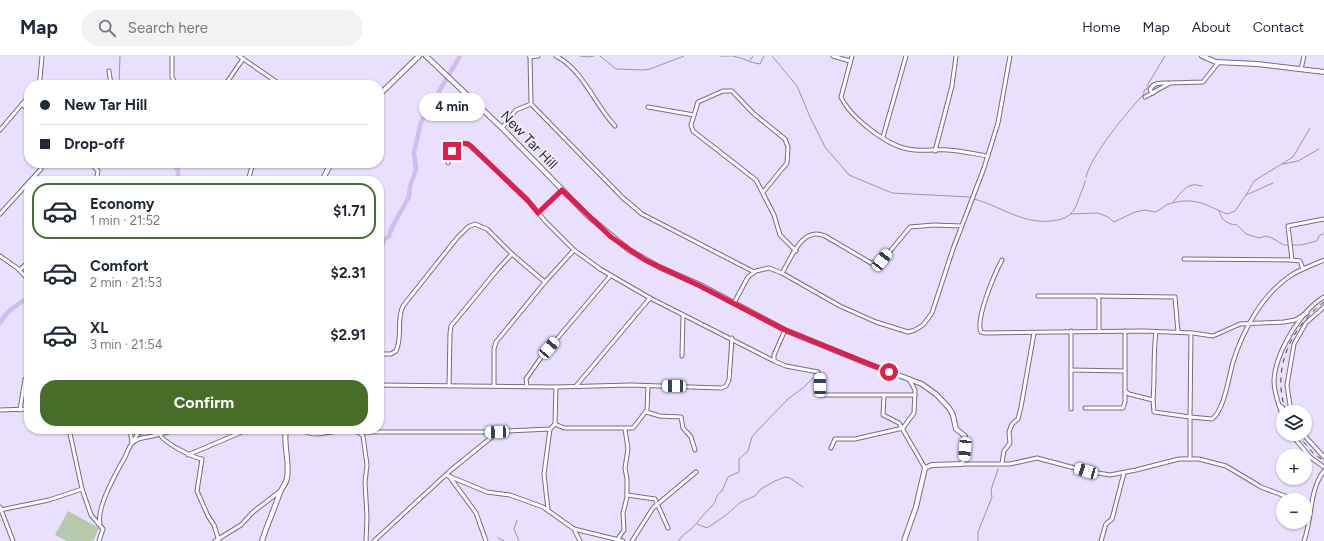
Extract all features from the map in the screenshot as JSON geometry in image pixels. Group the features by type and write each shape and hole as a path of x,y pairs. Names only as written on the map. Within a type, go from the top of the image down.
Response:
{"street":[{"path":"39,80 42,56"},
{"path":"172,56 172,77 174,80"},
{"path":"238,56 274,80"},
{"path":"384,90 419,56"},
{"name":"New Tar Hill","path":"426,56 502,128 596,224 629,250 659,267 734,303 785,330 866,363 918,382 937,395 949,408 953,415 956,429 965,436 964,460 961,464"},
{"path":"538,56 530,56 531,104 612,187 642,214 754,272"},
{"path":"556,56 566,62 581,79 605,116 615,126"},
{"path":"833,56 850,61"},
{"path":"852,56 841,98 856,118 883,137 908,149 935,151 948,150 988,156"},
{"path":"883,137 906,56"},
{"path":"935,151 952,86 956,56"},
{"path":"734,303 746,280 754,272 769,268 782,273 861,317 903,331 912,332 923,325 932,312 961,226 988,156 998,123 1010,56"},
{"path":"1202,56 1219,62 1257,64 1324,72"},
{"path":"1301,69 1304,56"},
{"path":"228,80 243,59"},
{"path":"1153,93 1150,90 1153,86 1159,83 1203,82 1219,62"},
{"path":"109,71 110,80"},
{"path":"1145,97 1170,83"},
{"path":"764,191 787,163 788,147 785,139 763,122 729,91 723,91 698,102 691,125 693,131 756,180 764,191 780,235 796,251"},
{"path":"0,130 24,102"},
{"path":"502,128 516,110 531,104"},
{"path":"648,107 694,115"},
{"path":"448,163 454,148 461,143 468,144 526,199 574,250 610,276 774,361 786,366 818,372 820,395 915,395"},
{"path":"34,176 41,169"},
{"path":"0,214 24,187"},
{"path":"538,213 562,190"},
{"path":"1292,260 1288,226 1324,218"},
{"path":"384,354 391,354 396,351 400,340 400,314 403,306 453,243 468,227 477,224 487,229 512,254 544,282"},
{"path":"782,273 806,237 819,234 871,263 877,263 882,261 910,227 934,225 961,226"},
{"path":"494,386 494,346 544,282 574,250"},
{"path":"449,386 451,326 512,254"},
{"path":"0,256 24,275"},
{"path":"1184,259 1292,260 1300,261 1304,269"},
{"path":"1002,260 991,283 980,328 981,332 1034,333 1125,331 1178,332 1213,336 1240,324 1250,322 1284,322 1295,320 1307,313"},
{"path":"1156,332 1154,346 1154,412 1212,419 1220,408 1234,361 1250,322 1258,309 1291,275 1324,260"},
{"path":"18,270 24,267"},
{"path":"527,386 526,379 540,359 610,276"},
{"path":"1038,296 1175,297 1178,332"},
{"path":"1096,296 1099,299 1099,331"},
{"path":"1279,405 1274,381 1279,359 1289,338 1307,313 1324,297"},
{"path":"576,386 650,298"},
{"path":"1288,405 1286,385 1294,344 1306,323 1324,307"},
{"path":"682,356 683,315"},
{"path":"774,361 774,355 785,330"},
{"path":"1071,331 1071,409"},
{"path":"1084,408 1123,408 1125,402 1125,331"},
{"path":"1002,464 1004,452 1010,443 1009,432 1012,424 1018,418 1021,407 1034,333"},
{"path":"1190,459 1191,333"},
{"path":"384,385 556,387 648,386 721,388 726,386 729,380 732,338"},
{"path":"1071,370 1125,371"},
{"path":"831,448 835,439 855,439 903,428 914,413 914,388 908,378"},
{"path":"20,410 24,386"},
{"path":"555,424 566,428 625,429 635,427 640,417 646,412 648,386"},
{"path":"384,432 498,432 550,428 555,424 556,387"},
{"path":"1125,391 1129,394 1153,400"},
{"path":"884,396 883,415 898,421 925,468 916,506 904,541"},
{"path":"0,410 24,410"},
{"path":"646,412 660,416 680,417 683,428 690,435 695,450"},
{"path":"548,510 544,474 550,428"},
{"path":"618,540 624,530 623,513 627,495 625,468 628,449 625,429"},
{"path":"374,541 409,507 448,476 464,457 498,432"},
{"path":"70,434 82,489 91,515 100,523"},
{"path":"131,434 132,443"},
{"path":"99,541 103,533 99,514 116,471 137,434"},
{"path":"132,443 139,439 159,434 161,438 178,447 188,455 195,459 202,459 197,491 208,516 214,525 219,540"},
{"path":"188,455 237,434"},
{"path":"215,541 219,540 241,525 253,512 270,501 281,491 286,484 288,470 286,434"},
{"path":"360,434 365,442 367,468 365,484 368,517 366,541"},
{"path":"1297,441 1310,457 1324,468"},
{"path":"1309,441 1324,457"},
{"path":"925,468 932,465 1002,464 1037,458 1097,474 1124,473 1172,460 1190,459 1213,462 1226,466 1261,487 1277,493"},
{"path":"1312,499 1324,471"},
{"path":"632,541 658,503 696,472"},
{"path":"1101,541 1106,524 1112,519 1124,473"},
{"path":"448,476 488,492 510,495 548,510 574,529 623,541"},
{"path":"448,476 476,513 486,541"},
{"path":"13,541 1,509 49,500 82,489"},
{"path":"262,541 281,491"},
{"path":"627,495 665,498"},
{"path":"653,498 658,503 668,528"},
{"path":"574,529 580,541"},
{"path":"1304,541 1308,529"}],"green space":[{"path":"68,511 99,528 93,541 67,541 55,535"}],"waterway":[{"path":"119,80 120,56"},
{"path":"384,240 389,236 393,225 409,197 410,186 416,170 414,152 421,122 460,56"},
{"path":"580,56 594,56"},
{"path":"600,56 616,69 644,70 684,56"},
{"path":"720,56 730,56"},
{"path":"732,56 760,64 764,56"},
{"path":"750,60 753,56"},
{"path":"772,56 797,86 825,147 849,175 892,193 970,197"},
{"path":"1086,177 1089,168 1102,146 1144,94 1144,90 1147,89 1148,84 1165,56"},
{"path":"1071,214 1098,213 1108,217 1114,222 1135,212 1145,210 1155,212 1167,205 1186,201 1200,203 1227,214 1235,211 1254,181 1293,157 1310,128"},
{"path":"1283,164 1298,161 1319,149"},
{"path":"177,168 178,176"},
{"path":"974,199 1030,220 1051,221 1062,219 1073,212 1085,181"},
{"path":"1246,195 1273,183"},
{"path":"1173,202 1187,187 1194,185 1202,186"},
{"path":"1219,211 1225,221 1230,224 1237,225 1246,234 1259,238 1266,236 1284,245 1288,245"},
{"path":"1292,245 1301,245 1317,241 1319,236 1324,233"},
{"path":"0,323 9,311 24,300"},
{"path":"679,541 714,504 728,477 739,472 739,459 748,451 752,437 788,399 804,387 816,375"},
{"path":"978,541 978,532 992,497 991,490 998,469"},
{"path":"697,524 707,528 725,516 741,502 755,496 761,489 785,477 790,478 803,487"},
{"path":"517,520 514,529 519,541"},
{"path":"498,538 504,541"}],"railway":[{"path":"1284,405 1281,381 1282,366 1287,351 1293,337 1302,324 1312,312 1324,302"},
{"path":"1303,441 1313,453 1324,461"}],"route":[{"path":"452,151 461,143 471,146 528,201 538,213 562,190 611,237 645,260 734,303 785,330 889,372"}]}
